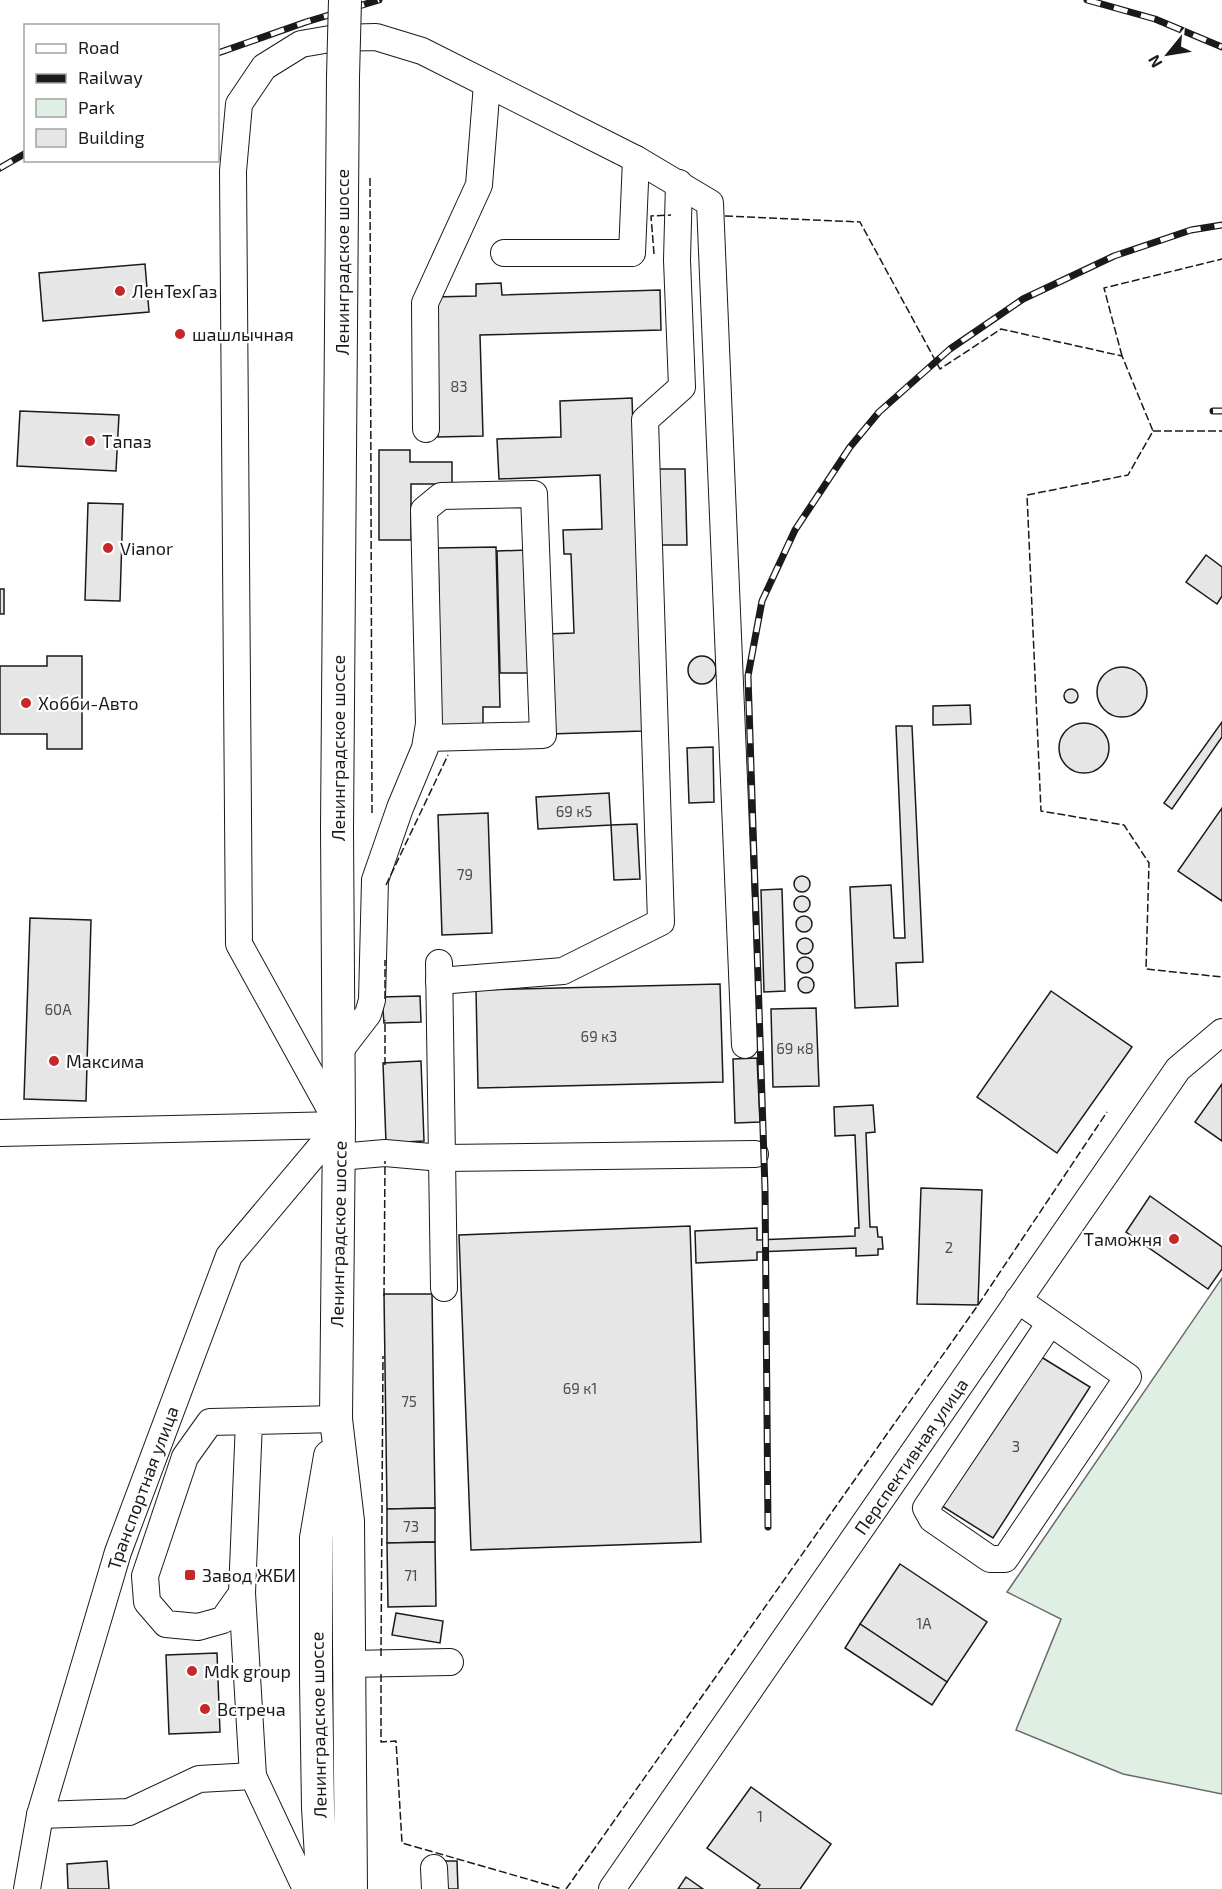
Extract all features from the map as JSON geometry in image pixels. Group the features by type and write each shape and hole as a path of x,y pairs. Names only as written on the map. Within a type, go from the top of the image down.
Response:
{"main road":[{"name":"Ленинградское шоссе","path":"345,0 337,828 339,1157 336,1419 348,1521 351,1889"},
{"name":"Ленинградское шоссе","path":"323,1889 318,1808 315,1680 316,1538 336,1419"}],"street":[{"path":"0,1133 339,1125 238,944 233,171 239,104 264,67 301,44 336,38 376,37 422,51 636,159 710,203 745,1045"},
{"path":"426,429 426,303 479,185 487,84"},
{"path":"504,253 632,252 636,159"},
{"path":"444,1288 439,972 563,971 661,922 645,420 682,387 677,260 679,183"},
{"path":"338,1053 368,1014 372,1000 375,880 427,738 429,724 424,510 441,496 534,494 543,735 427,738"},
{"name":"Перспективная улица","path":"612,1889 1178,1069 1222,1032"},
{"name":"Транспортная улица","path":"27,1889 40,1815 118,1552 229,1256 339,1125"},
{"path":"339,1157 385,1154 442,1158 754,1154"},
{"path":"1018,1300 1128,1377 1005,1559 990,1559 932,1519 926,1508 1050,1323"},
{"path":"242,1593 223,1620 198,1627 166,1624 147,1602 144,1576 185,1457 210,1422 336,1419"},
{"path":"249,1421 242,1593 253,1776 306,1889"},
{"path":"350,1664 450,1662"},
{"path":"40,1815 129,1812 198,1779 253,1776"}],"green space":[{"path":"1222,1278 1222,1794 1123,1774 1016,1730 1061,1619 1007,1592"}],"building":[{"path":"145,264 149,312 43,321 39,273"},
{"path":"501,283 502,295 660,290 661,330 480,335 483,436 438,437 434,297 476,296 476,284"},
{"path":"632,398 643,731 550,734 546,634 574,633 571,554 564,554 563,530 602,529 600,475 499,479 497,439 561,437 560,401"},
{"path":"20,411 119,415 116,471 17,466"},
{"path":"379,450 410,450 410,462 452,462 452,484 411,484 411,540 379,540"},
{"path":"654,469 685,469 687,545 655,545"},
{"path":"88,503 123,504 120,601 85,600"},
{"path":"496,547 500,707 483,707 483,727 441,728 438,548"},
{"path":"527,550 529,673 500,673 497,551"},
{"path":"1206,555 1222,567 1222,596 1217,604 1186,582"},
{"path":"0,589 4,589 4,614 0,614"},
{"path":"47,656 82,656 82,749 47,749 47,734 0,734 0,666 47,666"},
{"path":"702,656 712,660 716,670 712,680 702,684 692,680 688,670 692,660"},
{"path":"1117,667 1127,667 1140,674 1147,687 1147,697 1140,710 1127,717 1117,717 1108,713 1101,706 1097,697 1097,687 1101,678 1108,671"},
{"path":"1068,689 1074,689 1078,696 1074,703 1068,703 1064,699 1064,693"},
{"path":"970,705 971,724 933,725 933,706"},
{"path":"1222,722 1222,737 1172,809 1164,803"},
{"path":"1079,723 1089,723 1102,730 1109,743 1109,753 1102,766 1089,773 1079,773 1070,769 1063,762 1059,753 1059,743 1063,734 1070,727"},
{"path":"896,726 912,726 923,962 896,963 898,1006 855,1008 850,887 891,885 894,938 905,938"},
{"path":"713,747 714,802 689,803 687,748"},
{"path":"609,793 611,825 538,829 536,797"},
{"path":"1222,808 1222,901 1178,871"},
{"path":"488,813 492,933 442,935 438,815"},
{"path":"637,824 640,879 614,880 611,825"},
{"path":"802,876 808,878 810,884 808,890 802,892 796,890 794,884 796,878"},
{"path":"782,889 785,991 764,992 761,890"},
{"path":"802,896 808,898 810,904 808,910 802,912 796,910 794,904 796,898"},
{"path":"804,916 810,918 812,924 810,930 804,932 798,930 796,924 798,918"},
{"path":"30,918 91,920 86,1101 24,1099"},
{"path":"805,938 811,940 813,946 811,952 805,954 799,952 797,946 799,940"},
{"path":"805,957 811,959 813,965 811,971 805,973 799,971 797,965 799,959"},
{"path":"806,977 812,979 814,985 812,991 806,993 800,991 798,985 800,979"},
{"path":"720,984 723,1082 478,1088 476,990"},
{"path":"1051,991 1132,1047 1057,1153 977,1097"},
{"path":"420,996 421,1022 384,1023 382,997"},
{"path":"816,1008 819,1086 773,1087 771,1009"},
{"path":"757,1058 760,1122 735,1123 733,1059"},
{"path":"421,1061 424,1141 386,1143 383,1063"},
{"path":"1222,1084 1222,1141 1195,1122"},
{"path":"873,1105 875,1132 866,1133 870,1227 877,1227 878,1237 882,1237 883,1249 878,1249 878,1255 856,1256 856,1248 757,1252 757,1260 696,1263 695,1231 757,1228 757,1240 855,1236 855,1228 859,1228 855,1135 835,1136 834,1107"},
{"path":"921,1188 982,1190 978,1305 917,1304"},
{"name":"Таможня","path":"1150,1196 1222,1247 1222,1269 1208,1289 1126,1232"},
{"path":"690,1226 701,1542 471,1550 459,1235"},
{"path":"384,1294 432,1294 435,1508 387,1509"},
{"path":"1038,1355 1090,1387 993,1538 942,1506"},
{"path":"435,1508 435,1542 387,1543 387,1509"},
{"path":"435,1542 436,1606 388,1607 387,1543"},
{"path":"900,1564 987,1622 947,1682 860,1624"},
{"path":"396,1613 443,1621 440,1643 392,1635"},
{"path":"860,1624 947,1682 932,1705 845,1648"},
{"path":"217,1653 220,1732 169,1734 166,1655"},
{"path":"751,1787 831,1844 800,1889 757,1889 760,1885 707,1848"},
{"path":"107,1861 109,1889 68,1889 67,1864"},
{"path":"441,1861 457,1861 458,1889 442,1889"},
{"path":"686,1877 703,1889 678,1889"}],"railway":[{"path":"219,53 306,22 379,0"},
{"path":"1087,0 1155,19 1222,47"},
{"path":"0,168 24,154"},
{"path":"768,1527 765,1189 748,676 762,601 795,530 850,447 879,412 950,349 1023,299 1114,256 1191,230 1222,225"},
{"path":"1213,411 1222,411"}],"fence":[{"path":"370,178 372,814"},
{"path":"654,254 651,216 671,215"},
{"path":"725,216 860,222 940,369 1001,329 1122,356 1153,431 1128,475 1027,495 1041,811 1124,825 1149,863 1146,969 1222,977"},
{"path":"1122,356 1104,288 1222,259"},
{"path":"1153,431 1222,431"},
{"path":"386,885 448,755"},
{"path":"385,960 385,999"},
{"path":"385,1020 385,1065"},
{"path":"566,1889 978,1305 1107,1112"},
{"path":"384,1296 385,1161"},
{"path":"381,1656 383,1356"},
{"path":"381,1674 381,1742 396,1741 402,1843 562,1889"}],"place":[{"name":"ЛенТехГаз","path":"120,291"},
{"name":"шашлычная","path":"180,334"},
{"name":"Тапаз","path":"90,441"},
{"name":"Vianor","path":"108,548"},
{"name":"Хобби-Авто","path":"26,703"},
{"name":"Максима","path":"54,1061"},
{"name":"Таможня","path":"1174,1239"},
{"name":"Завод ЖБИ","path":"190,1575"},
{"name":"Mdk group","path":"192,1671"},
{"name":"Встреча","path":"205,1709"}]}
